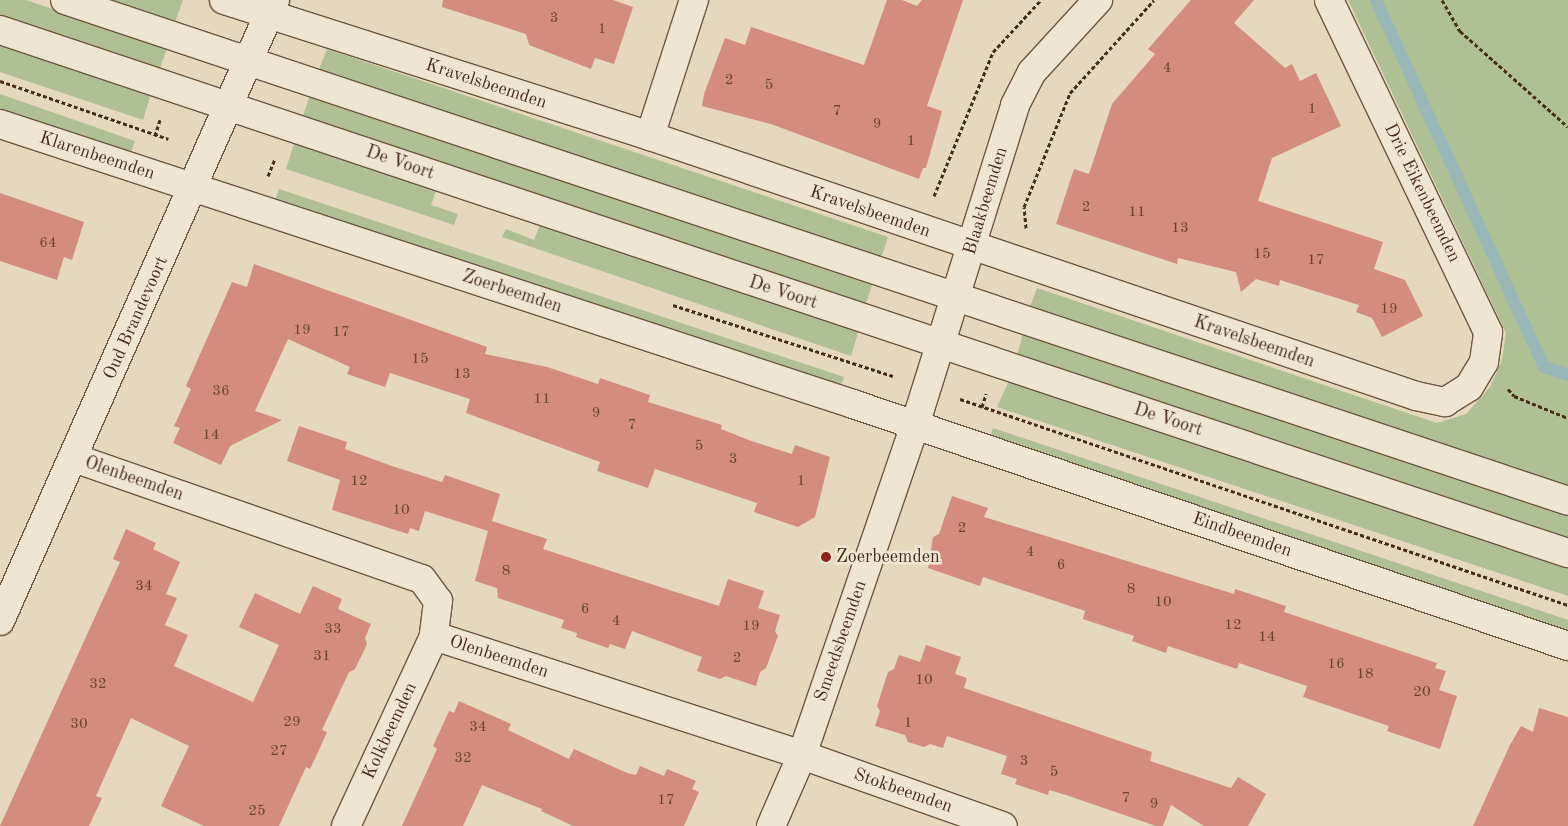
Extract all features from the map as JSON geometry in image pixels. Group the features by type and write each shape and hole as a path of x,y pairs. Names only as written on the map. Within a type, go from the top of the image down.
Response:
{"street":[{"path":"65,0 1568,501"},
{"name":"Kravelsbeemden","path":"224,0 272,7 1029,266 1416,396 1445,402 1469,387"},
{"path":"650,136 694,0"},
{"name":"Blaakbeemden","path":"915,425 1015,105 1032,72 1098,0"},
{"name":"Drie Eikenbeemden","path":"1329,0 1488,332 1484,362 1469,387"},
{"name":"Oud Brandevoort","path":"0,621 74,458 272,7"},
{"name":"De Voort","path":"0,30 230,104 622,240 1568,553"},
{"name":"Klarenbeemden","path":"0,124 194,187"},
{"name":"Zoerbeemden","path":"194,187 915,425"},
{"name":"Eindbeemden","path":"915,425 1568,646"},
{"name":"Smeedsbeemden","path":"771,826 802,756 915,425"},
{"name":"Olenbeemden","path":"74,458 422,579 438,601 434,636 802,756"},
{"name":"Kolkbeemden","path":"346,826 434,636"},
{"name":"Stokbeemden","path":"802,756 1003,826"}],"path":[{"path":"909,225 934,196 993,52 1041,0"},
{"path":"1029,266 1024,207 1070,94 1154,0"},
{"path":"1442,0 1460,31 1568,127"},
{"path":"1484,362 1514,396 1568,418"}],"green space":[{"path":"0,0 26,0 167,48 158,74 0,21"},
{"path":"91,0 183,0 173,28"},
{"path":"1348,0 1568,0 1568,494 1028,312 1037,288 1437,423 1466,414 1490,387 1502,360 1506,333"},
{"path":"0,43 151,93 143,120 0,72"},
{"path":"327,49 888,237 879,264 317,75"},
{"path":"0,94 135,141 130,156 0,112"},
{"path":"310,94 872,285 865,306 302,119"},
{"path":"295,141 437,188 431,205 458,214 454,225 286,169"},
{"path":"279,189 844,377 839,390 274,203"},
{"path":"541,222 859,330 851,356 502,237 506,229 534,240"},
{"path":"1023,333 1568,515 1568,545 1016,360"},
{"path":"1009,381 1568,568 1568,596 997,407"},
{"path":"993,428 1568,620 1568,637 989,441"}],"building":[{"path":"443,0 613,0 633,7 614,64 595,58 591,69 529,45 526,34 442,7"},
{"path":"887,0 902,0 917,6 922,0 963,0 927,106 942,111 926,168 923,168 919,179 771,124 702,106 704,94 725,38 745,45 751,27 864,65"},
{"path":"1191,0 1254,0 1234,23 1285,68 1292,64 1300,81 1316,73 1341,126 1272,158 1258,201 1383,242 1374,269 1405,280 1423,316 1382,337 1372,318 1356,312 1359,305 1280,280 1279,286 1256,279 1241,292 1236,272 1178,258 1177,264 1056,224 1074,169 1089,174 1112,104 1155,54 1148,49"},
{"path":"0,193 84,222 72,260 64,257 57,280 0,261"},
{"path":"254,264 487,347 485,354 547,367 598,384 600,378 650,395 648,402 722,425 721,429 751,441 792,454 795,445 830,457 815,517 798,527 754,512 757,503 655,469 648,488 597,471 600,462 466,413 470,399 390,373 385,387 347,374 350,367 288,339 255,411 282,420 230,446 221,465 173,443 180,428 174,426 191,389 186,386 232,282 247,287"},
{"path":"299,426 347,442 345,449 392,466 442,482 445,475 500,494 492,521 547,539 543,549 719,606 728,579 764,591 758,608 780,615 775,631 778,636 766,668 760,672 756,686 726,676 720,679 697,671 702,657 632,631 625,649 610,644 608,648 576,637 577,633 561,628 564,620 498,598 497,588 475,581 488,531 425,511 419,531 410,528 408,534 332,510 340,480 287,461"},
{"path":"952,496 988,508 984,517 1234,594 1235,589 1286,606 1284,612 1437,663 1435,668 1446,671 1439,690 1457,696 1440,749 1387,731 1389,726 1303,697 1307,686 1239,663 1237,669 1168,646 1166,653 1132,641 1134,636 1083,619 1085,611 983,577 980,586 928,568 933,537 939,534"},
{"path":"126,529 156,543 153,549 180,562 166,594 177,598 165,625 188,635 174,666 253,702 279,645 239,627 255,593 300,614 313,586 342,599 338,609 371,624 365,638 367,644 355,669 349,672 322,730 327,732 319,750 310,769 306,767 279,826 204,826 161,806 189,746 131,718 96,796 102,798 89,826 0,826 120,562 113,559"},
{"path":"926,645 961,657 955,674 967,678 964,688 1152,752 1150,761 1231,788 1238,777 1266,794 1248,826 1204,826 1171,805 1163,826 1156,826 1066,795 1049,790 1048,795 1015,784 1017,779 1001,774 1007,756 947,736 943,748 930,744 924,747 908,742 905,735 875,726 880,711 877,706 888,672 894,669 899,655 920,662"},
{"path":"459,701 511,724 508,730 569,759 574,749 627,773 636,775 640,766 664,776 667,769 696,781 692,789 699,792 684,826 573,826 541,811 542,809 482,785 463,826 402,826 437,749 433,746 449,711 454,713"},
{"path":"1539,708 1568,717 1568,826 1473,826 1510,745 1521,726 1533,732"}],"waterway":[{"path":"1376,0 1544,367 1568,375"}],"place":[{"name":"Zoerbeemden","path":"826,557"}]}
